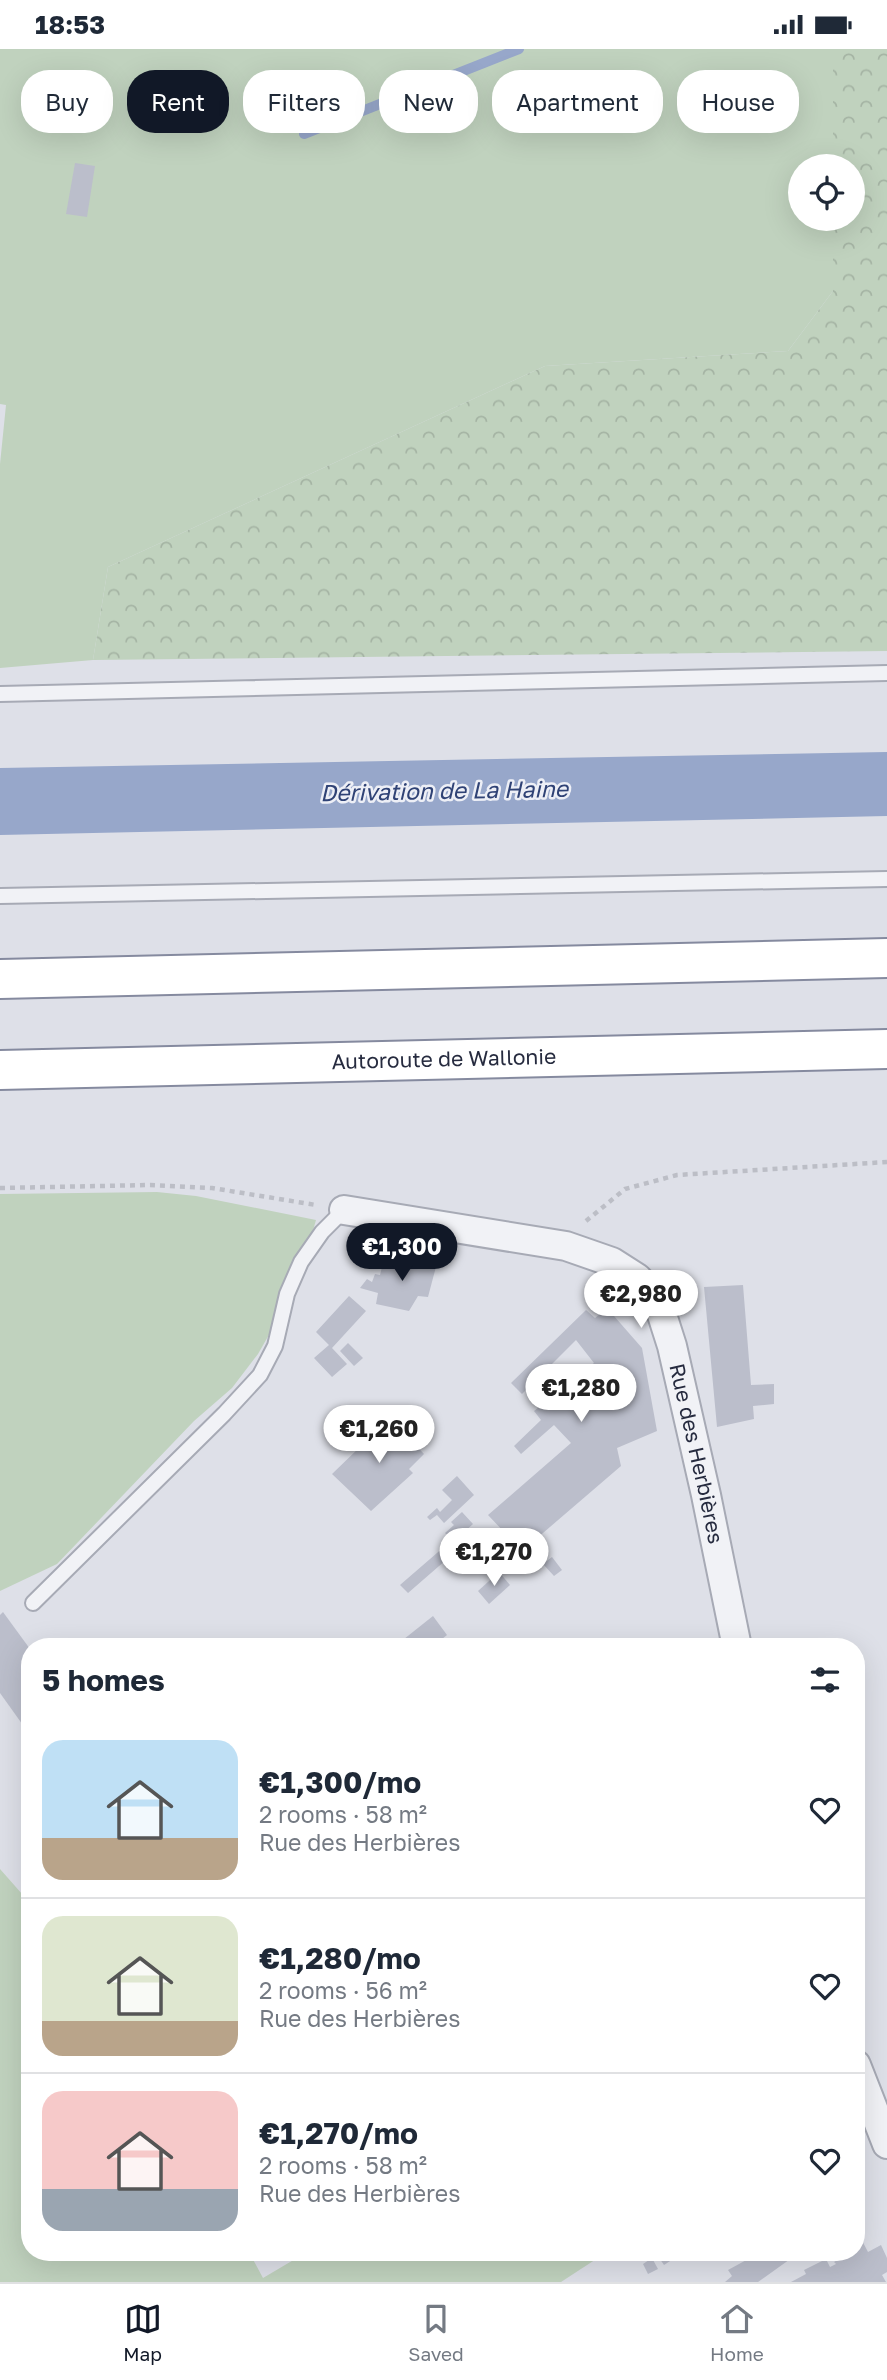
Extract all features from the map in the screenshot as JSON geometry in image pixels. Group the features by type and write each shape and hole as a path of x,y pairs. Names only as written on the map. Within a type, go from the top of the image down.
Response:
{"highway":[{"path":"0,979 887,958"},
{"name":"Autoroute de Wallonie","path":"0,1070 887,1049"}],"street":[{"name":"Rue des Herbières","path":"344,1210 566,1246 612,1262 638,1277 657,1299 672,1346 735,1638"},
{"path":"865,2088 887,2144"}],"lane":[{"path":"0,694 887,674"},
{"path":"0,896 887,879"},
{"path":"33,1603 225,1414 260,1375 275,1346 287,1294 301,1262 322,1232 344,1210"}],"path":[{"path":"566,1246 588,1219 625,1189 677,1175 887,1162"},
{"path":"0,1188 150,1185 212,1188 344,1210"}],"green space":[{"path":"0,49 833,49 833,154 788,154 788,231 833,231 833,291 788,351 545,366 108,567 93,660 0,668 0,464 6,405 0,404"},
{"path":"833,49 887,49 887,651 93,660 108,567 545,366 788,351 833,291 833,231 865,231 865,154 833,154"},
{"path":"157,1192 196,1196 316,1220 312,1234 299,1252 279,1298 270,1333 232,1388 194,1421 57,1564 0,1591 0,1194"},
{"path":"0,1869 21,1893 21,2261 254,2261 263,2278 292,2261 593,2261 561,2282 0,2282"}],"water":[{"name":"Dérivation de La Haine","path":"887,752 887,816 0,835 0,768"}],"building":[{"path":"75,163 95,166 87,217 66,214"},
{"path":"395,1256 437,1263 428,1297 418,1296 409,1311 376,1304 378,1293 360,1288 367,1279 372,1282 375,1274 380,1275 382,1267 392,1269"},
{"path":"743,1285 751,1385 774,1384 774,1404 753,1406 754,1419 717,1427 704,1287"},
{"path":"349,1296 366,1311 332,1348 347,1364 332,1377 314,1358 329,1345 316,1332"},
{"path":"607,1308 642,1348 657,1431 617,1448 621,1466 522,1551 488,1515 571,1443 554,1425 521,1454 514,1446 541,1420 534,1411 594,1363 576,1340 522,1394 511,1383 586,1310 595,1318"},
{"path":"348,1343 363,1358 354,1366 340,1351"},
{"path":"390,1418 424,1454 409,1469 413,1473 371,1511 332,1474"},
{"path":"457,1476 474,1495 444,1523 437,1515 430,1520 427,1517 437,1508 440,1512 452,1500 442,1490"},
{"path":"462,1512 473,1524 463,1533 469,1540 408,1593 400,1585 452,1540 445,1533 454,1525 451,1522"},
{"path":"552,1557 562,1570 554,1576 543,1564"},
{"path":"499,1572 510,1585 489,1604 478,1591"},
{"path":"3,1612 22,1638 21,1722 0,1693 0,1615"},
{"path":"433,1616 447,1635 443,1638 405,1638"},
{"path":"881,2245 887,2258 887,2272 882,2275 886,2282 791,2282 806,2274 804,2270 822,2261 827,2261 830,2267 836,2264 834,2262 865,2261 865,2246 868,2252"},
{"path":"654,2261 658,2269 648,2274 643,2264"},
{"path":"744,2261 787,2261 758,2282 725,2282 732,2276 728,2270"}],"waterway":[{"path":"304,134 519,49"}]}
